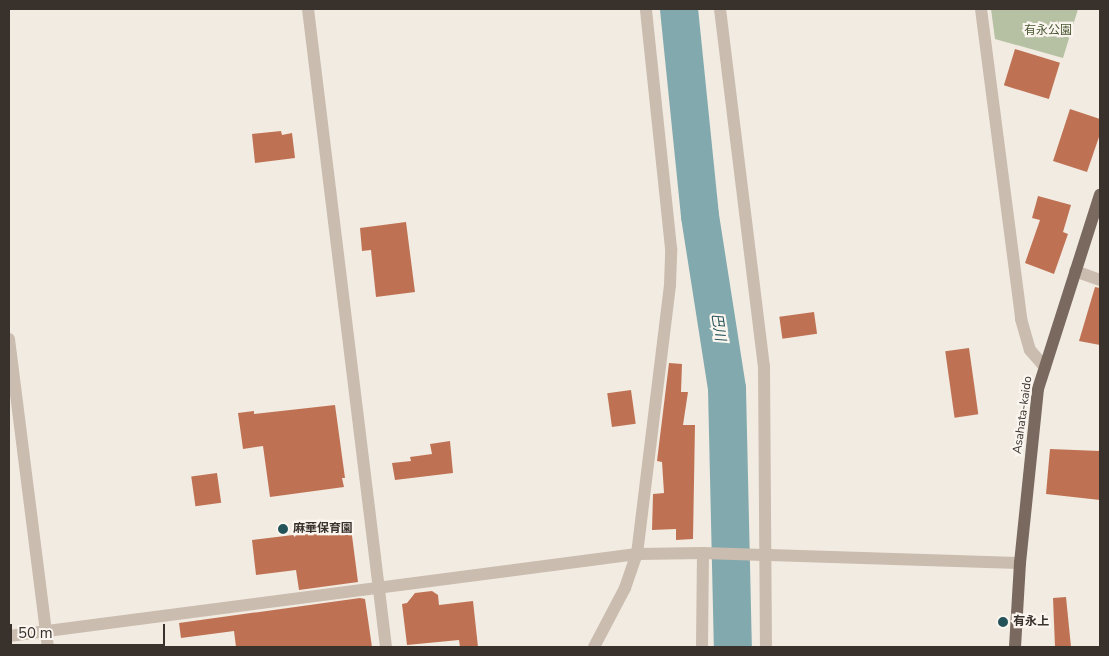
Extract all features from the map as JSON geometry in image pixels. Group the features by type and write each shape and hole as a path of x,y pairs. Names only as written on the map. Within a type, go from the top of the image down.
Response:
{"main road":[{"name":"Asahata-kaido","path":"1015,647 1020,563 1038,389 1100,195"}],"street":[{"path":"308,9 386,647"},
{"path":"594,647 625,588 637,554 663,329 670,286 671,248 646,9"},
{"path":"720,9 764,366 766,647"},
{"path":"981,9 1021,319 1030,350 1044,367"},
{"path":"1076,271 1100,280"},
{"path":"9,339 48,647"},
{"path":"702,647 703,553"},
{"path":"9,636 637,554 703,553 1020,563"}],"green space":[{"name":"有永公園","path":"991,9 1078,9 1063,58 995,39"}],"building":[{"path":"1015,49 1060,63 1049,99 1004,85"},
{"path":"1070,109 1100,119 1100,134 1087,172 1053,161"},
{"path":"281,131 282,135 292,133 295,158 255,163 252,134"},
{"path":"1038,196 1071,205 1063,232 1068,234 1054,274 1025,263 1040,220 1032,218"},
{"path":"406,222 415,292 376,297 371,250 362,251 360,228"},
{"path":"1095,287 1100,288 1100,345 1079,341"},
{"path":"814,312 817,334 782,339 779,317"},
{"path":"969,348 978,414 955,418 945,351"},
{"path":"669,363 682,364 681,392 688,392 683,425 695,425 693,539 676,540 676,529 652,530 653,494 664,493 662,462 657,461"},
{"path":"631,390 636,424 612,427 607,393"},
{"path":"335,405 345,478 342,478 344,487 270,497 263,446 243,449 238,413 254,411 254,414"},
{"path":"450,441 453,473 395,480 392,463 411,461 410,457 432,454 430,444"},
{"path":"1050,449 1100,451 1100,500 1046,494"},
{"path":"217,473 221,503 195,506 191,477"},
{"path":"351,528 358,582 299,590 296,570 256,575 252,540"},
{"path":"432,591 438,595 439,605 473,601 478,647 460,647 459,640 407,645 402,604 407,603 415,593"},
{"path":"1066,597 1071,647 1055,647 1053,598"},
{"path":"360,598 365,599 372,647 236,647 234,631 181,638 179,623"}],"waterway":[{"name":"巴川","path":"679,9 700,216 727,389 733,647"}],"place":[{"name":"麻華保育園","path":"283,529"},
{"name":"有永上","path":"1003,622"}]}
